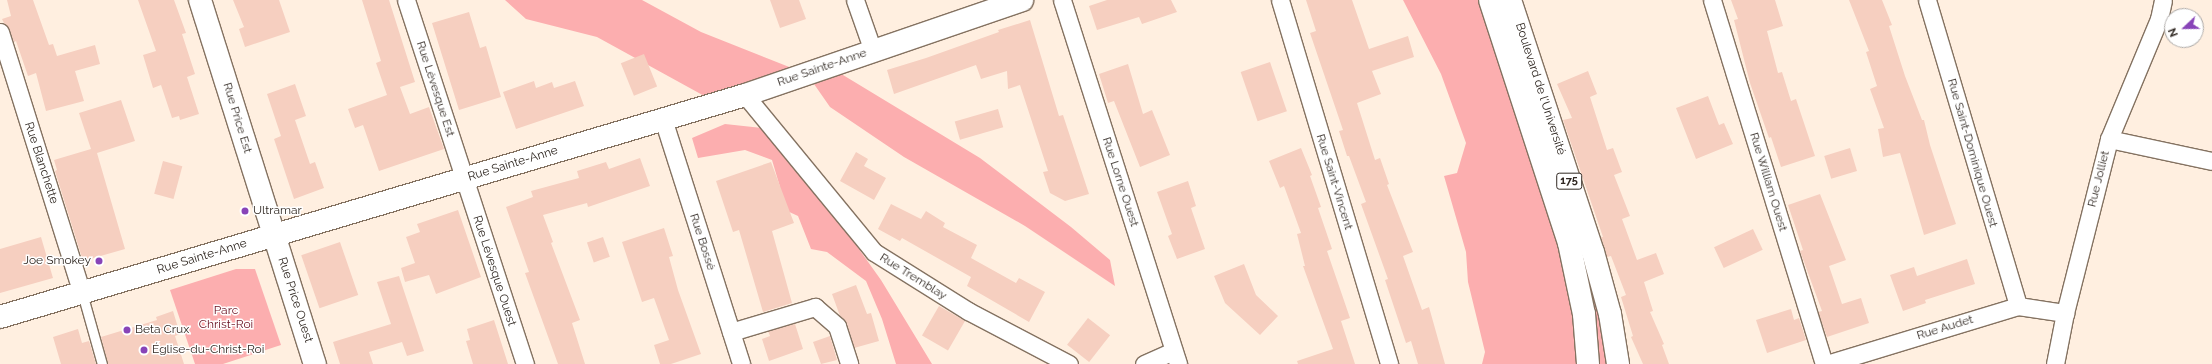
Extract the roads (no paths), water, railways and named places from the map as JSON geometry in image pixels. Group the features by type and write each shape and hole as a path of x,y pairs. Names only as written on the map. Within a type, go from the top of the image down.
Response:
{"street":[{"name":"Rue Price Est","path":"200,0 274,235"},
{"name":"Rue Lévesque Est","path":"406,0 464,179"},
{"path":"855,0 873,51"},
{"name":"Rue Sainte-Anne","path":"0,317 745,94 1022,0"},
{"name":"Rue Lorne Ouest","path":"1062,0 1176,357"},
{"name":"Rue Saint-Vincent","path":"1280,0 1389,364"},
{"name":"Boulevard de l'Université","path":"1490,0 1569,243 1584,314 1588,364"},
{"name":"Boulevard de l'Université","path":"1510,0 1593,252 1610,314 1618,364"},
{"name":"Rue William Ouest","path":"1712,0 1825,364"},
{"name":"Rue Saint-Dominique Ouest","path":"1927,0 2018,306"},
{"path":"2153,0 2159,19"},
{"name":"Rue Jolliet","path":"2055,364 2065,313 2109,139 2159,19 2163,0"},
{"name":"Rue Blanchette","path":"0,32 82,293"},
{"name":"Rue Tremblay","path":"745,94 874,252 968,311 1069,364"},
{"name":"Rue Bossé","path":"663,119 741,364"},
{"path":"2109,139 2212,161"},
{"name":"Rue Lévesque Ouest","path":"464,179 525,364"},
{"name":"Rue Price Ouest","path":"274,235 315,364"},
{"name":"Rue Audet","path":"1825,364 2018,306 2065,313"},
{"path":"731,332 815,307 837,326 849,364"},
{"path":"1144,364 1176,357"}],"lane":[{"path":"82,293 102,364"}],"place":[{"name":"Ultramar","path":"245,211"},
{"name":"Joe Smokey","path":"99,261"},
{"name":"Beta Crux","path":"127,330"},
{"name":"Église-du-Christ-Roi","path":"144,350"}],"park label":[{"name":"Parc Christ-Roi","path":"226,318"}]}
